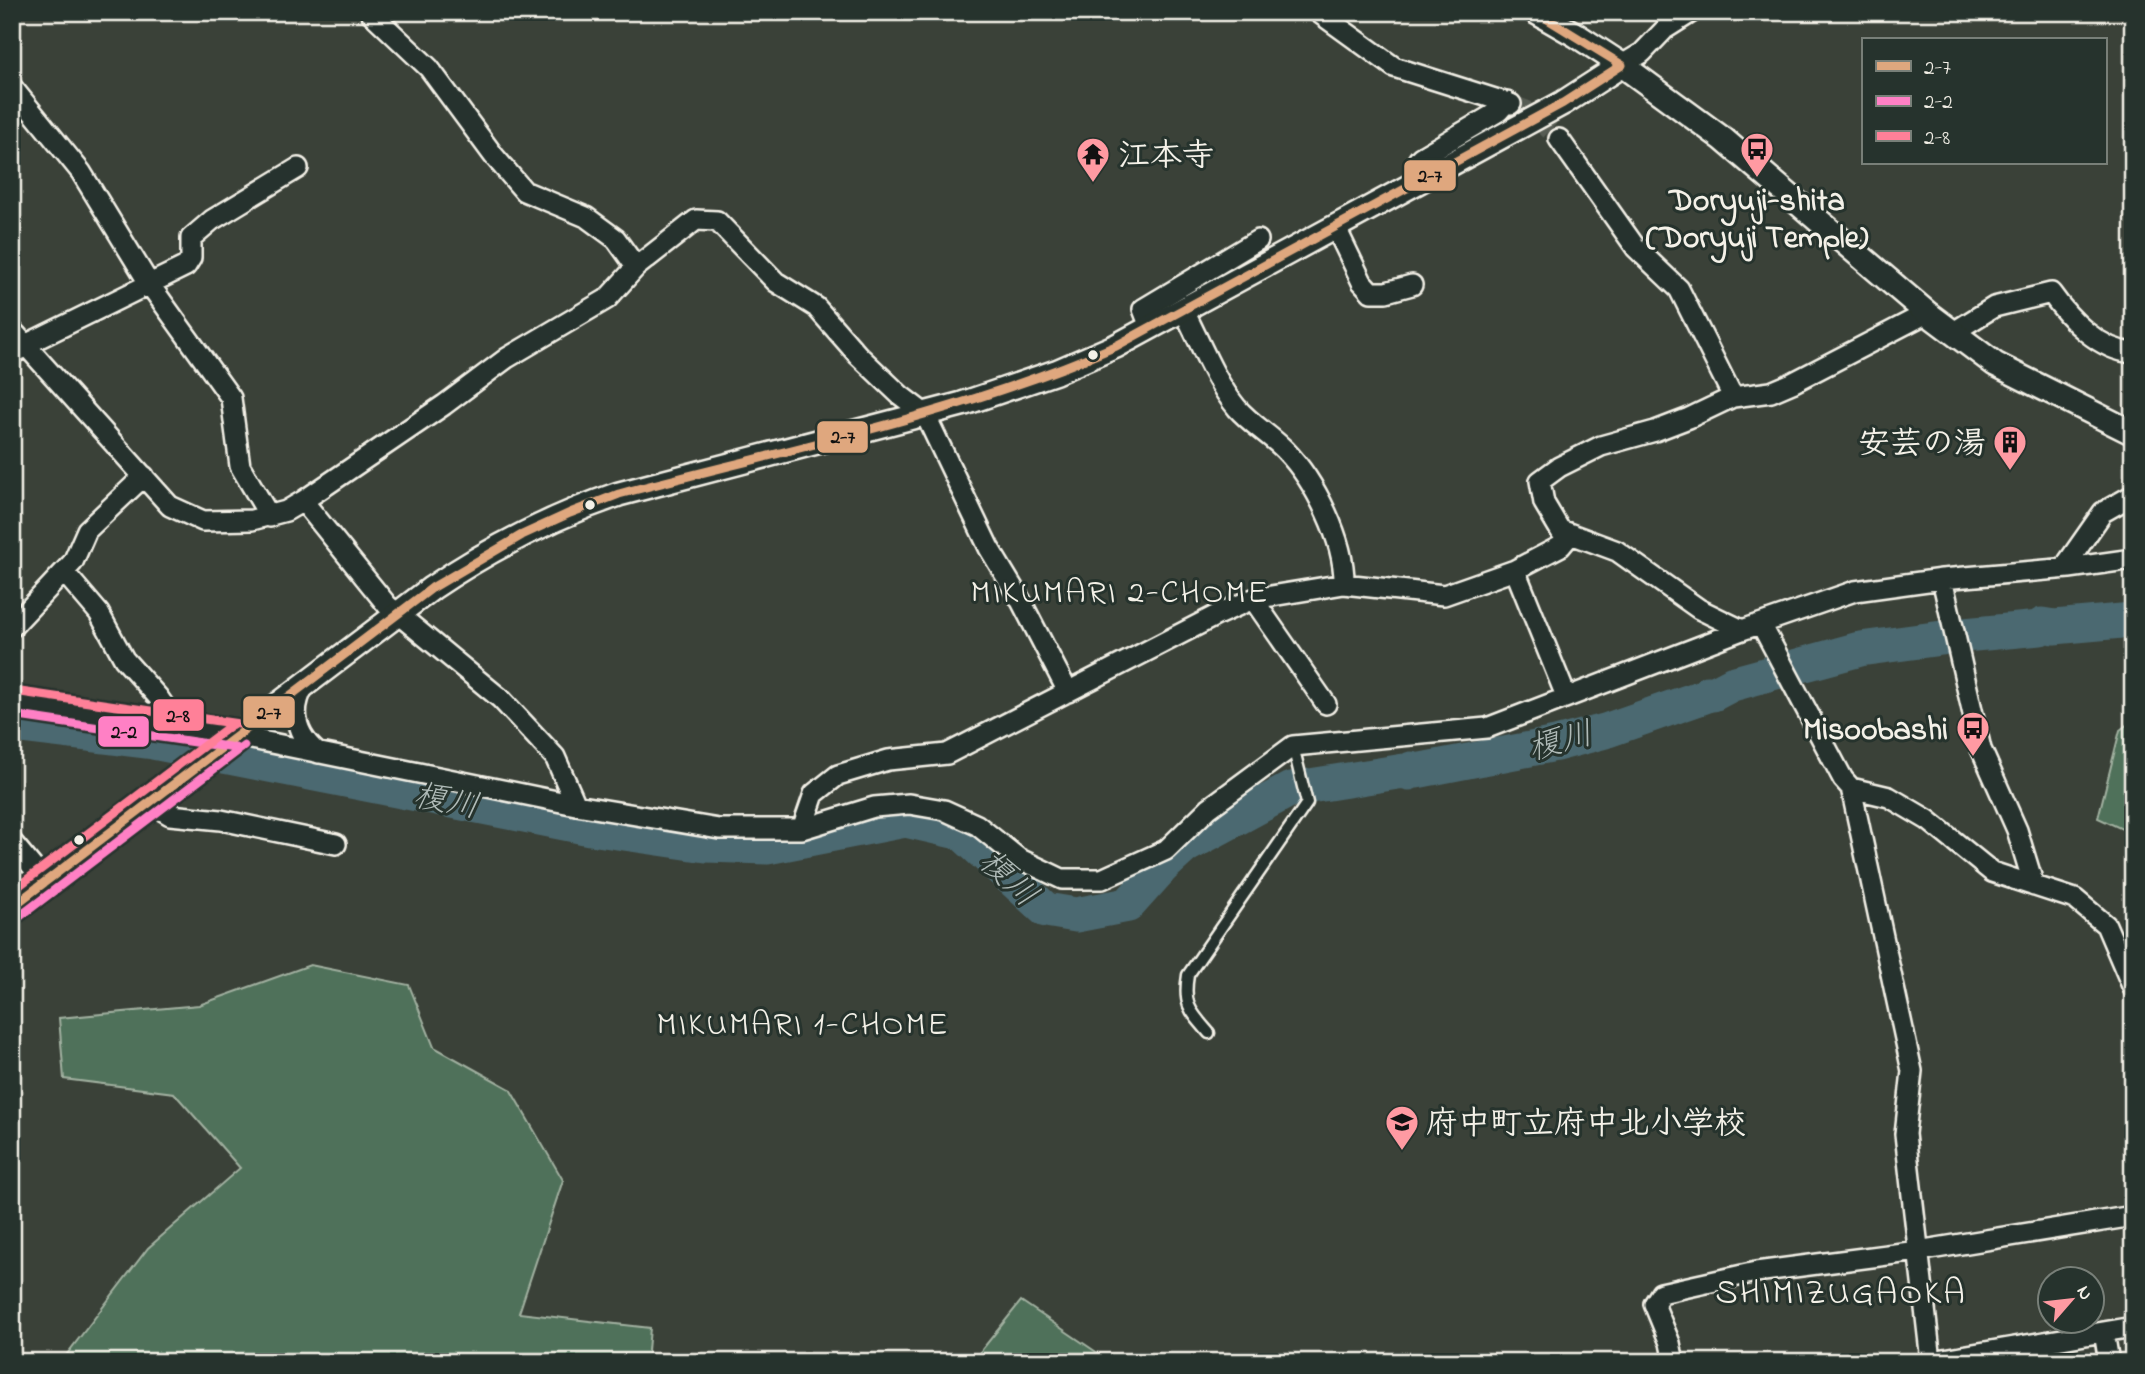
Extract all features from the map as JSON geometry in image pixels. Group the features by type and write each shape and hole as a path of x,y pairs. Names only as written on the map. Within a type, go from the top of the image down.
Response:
{"street":[{"path":"370,12 429,68 494,156 524,191 586,217 616,239 636,267"},
{"path":"1318,12 1394,66 1509,103 1421,156 1419,159 1427,176"},
{"path":"1536,12 1622,65 1723,139 1927,313 1995,364 2133,433"},
{"path":"12,907 432,588 531,529 619,494 994,394 1056,372 1116,346 1563,103 1642,53 1665,29 1692,12"},
{"path":"12,87 81,172 150,285 231,398 240,466 270,517"},
{"path":"1559,139 1636,248 1679,289 1733,397"},
{"path":"298,168 212,220 191,238 191,258 186,267 17,343 170,506 203,521 252,520 286,512 444,405 507,358 607,299 636,267 696,220 717,221 776,282 816,307 858,355 900,395 925,414 989,548 1021,601 1069,692"},
{"path":"1335,226 1362,282 1370,292 1386,292 1412,285"},
{"path":"1150,327 1143,309 1148,304 1258,240"},
{"path":"1952,333 1994,307 2051,293 2066,314 2094,337 2117,352 2133,353"},
{"path":"1184,309 1218,378 1236,407 1283,448 1303,470 1315,491 1339,549 1344,584"},
{"path":"802,829 814,794 838,775 888,760 947,754 1253,599 1344,584 1444,595 1515,570 1561,547 1566,540 1544,503 1540,481 1559,467 1601,446 1655,431 1733,397 1770,392 1792,383 1927,313"},
{"path":"12,627 73,562 87,530 144,476"},
{"path":"2069,568 2068,562 2103,512 2133,495"},
{"path":"303,501 387,605 501,699 555,757 576,805"},
{"path":"1563,531 1617,551 1699,609 1741,630"},
{"path":"12,703 173,726 232,740 318,753 576,805 719,829 802,829 874,807 909,804 944,810 977,825 1018,858 1062,879 1102,879 1166,850 1209,808 1293,746 1487,728 1741,630 1855,591 2133,559"},
{"path":"1515,570 1566,696"},
{"path":"64,572 99,613 124,659 158,697 169,713 173,726"},
{"path":"1942,579 1980,749 2017,830 2034,886"},
{"path":"1253,599 1326,704"},
{"path":"1761,624 1843,779 1851,788 1912,1071 1905,1134 1928,1361 2080,1336"},
{"path":"304,686 296,703 296,722 304,740 318,753"},
{"path":"1851,788 1888,797 1928,820 1992,872 2074,899 2106,925 2133,988"},
{"path":"150,803 170,815 221,820 336,845"},
{"path":"12,842 45,882"},
{"path":"1674,1362 1670,1343 1654,1304 1661,1293 1756,1272 1918,1251 2133,1216"},
{"path":"2106,1332 2133,1327"},
{"path":"2105,1336 2109,1362"}],"lane":[{"path":"1209,1033 1188,1009 1185,993 1188,975 1307,803 1293,746"}],"green space":[{"path":"2133,720 2133,834 2098,818 2120,730"},
{"path":"310,965 409,985 434,1047 510,1089 563,1180 519,1313 650,1328 647,1362 61,1362 148,1248 240,1168 174,1093 64,1079 59,1018 199,1005"},
{"path":"1021,1301 1111,1362 972,1362"}],"waterway":[{"name":"榎川","path":"12,725 153,742 590,828 706,845 767,847 905,820 962,833 1046,910 1076,915 1128,905 1185,846 1291,789 1404,771 1409,773 1411,769 1416,771 1556,744 1605,731 1708,693 1713,694 1732,684 1860,649 2040,628 2042,625 2054,627 2133,620"}],"tunnel":[{"path":"1511,104 1529,111 1559,139"}],"transit line":[{"name":"2-7","path":"12,907 432,588 522,535 619,494 933,412 995,392 1116,346 1563,103 1622,65 1536,12"},
{"name":"2-8","path":"14,691 239,724"},
{"name":"2-2","path":"12,715 235,748"},
{"name":"2-8","path":"12,891 230,726"},
{"name":"2-2","path":"19,917 244,746"}],"place":[{"name":"Doryuji-shita (Doryuji Temple)","path":"1757,179"},
{"name":"江本寺","path":"1093,184"},
{"name":"安芸の湯","path":"2010,472"},
{"name":"Misoobashi","path":"1973,758"},
{"name":"府中町立府中北小学校","path":"1402,1152"}],"district":[{"name":"MIKUMARI 2-CHOME","path":"1120,590"},
{"name":"MIKUMARI 1-CHOME","path":"803,1022"},
{"name":"SHIMIZUGAOKA","path":"1841,1291"}]}
